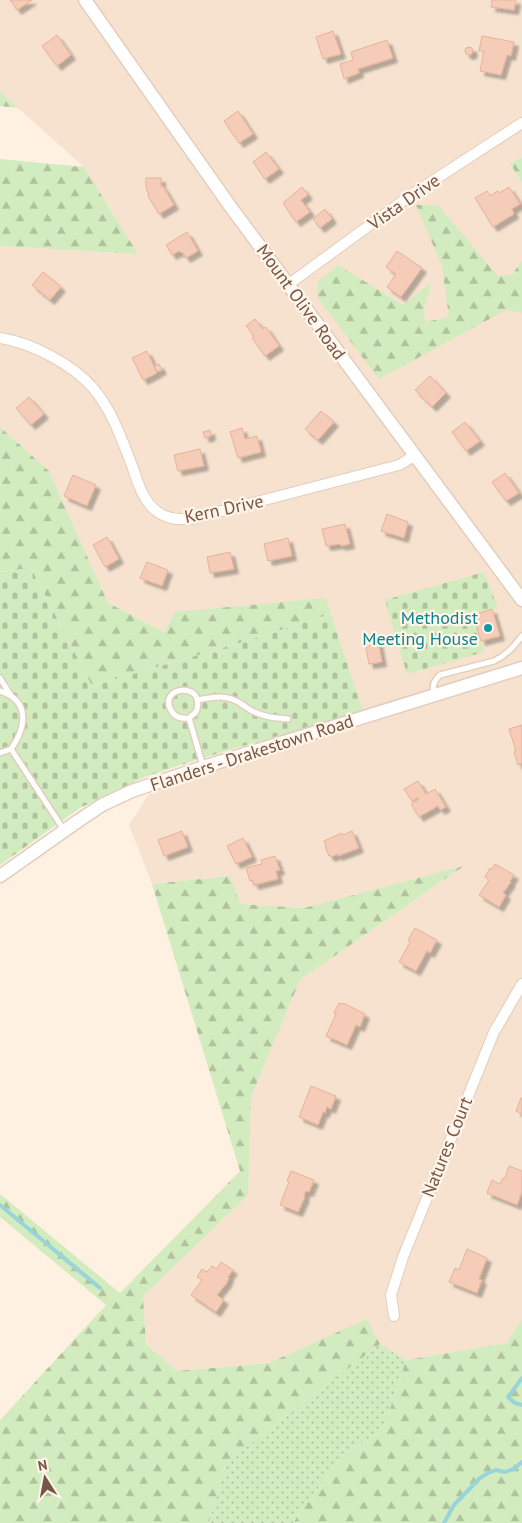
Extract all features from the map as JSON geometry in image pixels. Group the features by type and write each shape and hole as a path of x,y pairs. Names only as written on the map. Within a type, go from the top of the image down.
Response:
{"street":[{"name":"Mount Olive Road","path":"85,0 230,206 522,600"},
{"name":"Vista Drive","path":"289,284 411,194 522,123"},
{"name":"Kern Drive","path":"0,338 23,344 62,362 93,388 105,404 122,439 142,494 156,511 172,519 191,519 316,488 399,465 414,456"},
{"name":"Flanders - Drakestown Road","path":"0,876 102,805 132,791 203,767 522,668"},
{"name":"Natures Court","path":"394,1316 391,1294 402,1257 494,1032 522,984"}],"lane":[{"path":"434,695 434,681 440,675 501,658 508,653 522,636"},
{"path":"0,678 17,703 24,721 22,730 11,749 0,752"},
{"path":"182,690 190,691 198,700 196,712 189,718 181,718 173,714 169,705 169,698 175,692 182,690"},
{"path":"0,691 10,695"},
{"path":"198,700 226,696 264,716 288,719"},
{"path":"189,718 203,767"},
{"path":"11,749 64,830"}],"shaded area":[{"path":"0,0 522,0 522,157 510,163 522,184 522,260 512,275 506,310 522,313 522,1319 507,1343 406,1360 380,1344 367,1320 269,1363 177,1371 146,1344 143,1296 248,1195 251,1097 300,980 463,867 304,908 239,904 230,876 152,884 129,825 149,794 202,775 367,724 326,598 166,632 108,603 49,471 0,427 0,246 138,254 84,167 0,92"}],"green space":[{"path":"0,92 18,108 0,106"},
{"path":"522,157 522,184 510,163"},
{"path":"0,159 84,167 138,254 0,246"},
{"path":"416,205 438,205 498,276 512,275 522,260 522,313 506,310 379,379 317,297 318,282 338,265 403,305 431,283 423,313 426,322 449,317 442,266"},
{"path":"0,427 49,471 108,603 165,632 175,612 326,598 331,614 92,686 31,568 0,572"},
{"path":"31,568 92,686 331,614 363,711 199,759 145,777 80,808 0,865 0,572"},
{"path":"484,572 498,608 473,615 484,652 407,674 385,600"},
{"path":"464,866 300,980 251,1097 248,1195 143,1296 146,1344 177,1371 269,1363 367,1319 380,1344 226,1463 209,1523 0,1523 0,1420 106,1305 0,1217 0,1194 120,1293 240,1171 152,884 230,876 240,904 304,908"},
{"path":"522,1319 522,1523 293,1523 344,1453 383,1431 406,1360 507,1343"},
{"path":"380,1344 406,1360 383,1431 344,1453 293,1523 209,1523 226,1463"}],"building":[{"path":"10,0 32,0 17,10"},
{"path":"492,0 516,0 514,10 491,7"},
{"path":"333,31 341,54 323,59 316,37"},
{"path":"57,35 71,55 57,66 42,46"},
{"path":"482,36 514,42 511,56 507,55 501,75 480,71 484,51 479,51"},
{"path":"387,40 393,58 358,69 359,73 344,79 340,64 353,60 351,52"},
{"path":"469,47 473,51 469,55 465,51"},
{"path":"238,111 253,134 239,143 224,121"},
{"path":"266,152 279,169 265,179 253,162"},
{"path":"146,178 161,178 161,187 163,186 174,205 159,214 148,196"},
{"path":"302,187 308,195 301,200 310,212 296,222 283,203"},
{"path":"509,187 520,204 512,209 514,214 493,227 475,198 487,191 490,196"},
{"path":"325,209 332,219 320,228 313,219"},
{"path":"187,232 198,251 186,258 179,251 172,255 166,245"},
{"path":"397,251 422,268 401,297 387,287 396,274 386,267"},
{"path":"43,272 61,287 50,300 32,285"},
{"path":"255,319 263,329 266,327 279,346 265,356 246,326"},
{"path":"147,351 157,373 143,380 132,358"},
{"path":"159,364 162,370 157,372 154,366"},
{"path":"430,376 446,393 432,407 415,390"},
{"path":"29,397 44,414 31,425 16,408"},
{"path":"321,411 334,422 318,440 305,429"},
{"path":"465,422 480,441 466,451 452,432"},
{"path":"242,428 245,439 257,436 261,452 238,458 230,432"},
{"path":"210,430 211,436 205,438 203,432"},
{"path":"200,449 204,466 178,471 174,455"},
{"path":"505,473 519,493 506,501 492,482"},
{"path":"73,475 96,485 87,506 64,496"},
{"path":"387,514 408,522 404,538 381,531"},
{"path":"345,524 350,544 326,546 322,529"},
{"path":"107,537 119,559 105,567 93,545"},
{"path":"288,538 292,556 268,561 264,544"},
{"path":"230,552 234,569 210,573 207,557"},
{"path":"147,562 168,570 162,586 140,578"},
{"path":"492,609 500,636 481,641 473,615"},
{"path":"378,641 382,662 369,664 365,643"},
{"path":"522,725 522,763 518,765 509,729"},
{"path":"418,781 426,794 435,789 446,807 440,810 438,806 419,817 411,804 419,799 412,801 404,789"},
{"path":"182,831 188,847 164,856 158,840"},
{"path":"352,831 359,848 338,856 338,854 329,856 324,841"},
{"path":"243,838 252,857 236,864 227,846"},
{"path":"275,856 280,870 276,871 278,879 254,885 253,880 250,881 246,868 262,864 261,860"},
{"path":"495,864 514,875 503,893 506,895 499,907 479,895 489,880 485,877 490,868 492,869"},
{"path":"415,928 437,940 430,953 427,951 416,971 399,962"},
{"path":"339,1003 343,1003 365,1014 360,1027 356,1025 347,1045 326,1036"},
{"path":"311,1086 336,1096 331,1109 327,1107 325,1113 323,1112 318,1125 299,1117"},
{"path":"522,1098 522,1114 516,1111"},
{"path":"509,1166 522,1171 522,1192 517,1205 487,1193 492,1180 500,1184 503,1178 505,1178"},
{"path":"291,1171 314,1180 309,1192 306,1191 298,1212 280,1205"},
{"path":"467,1249 487,1258 479,1279 482,1280 477,1293 449,1282 455,1268 459,1270"},
{"path":"221,1262 233,1270 226,1284 217,1295 224,1300 216,1312 191,1295 202,1280 197,1277 202,1269 207,1272 212,1266 217,1269"}],"waterway":[{"path":"0,1205 100,1288"},
{"path":"522,1378 508,1397 515,1403 522,1405"},
{"path":"444,1523 454,1505 480,1478 496,1470 505,1472 514,1469 522,1462"}],"place":[{"name":"Methodist Meeting House","path":"488,628"}]}
